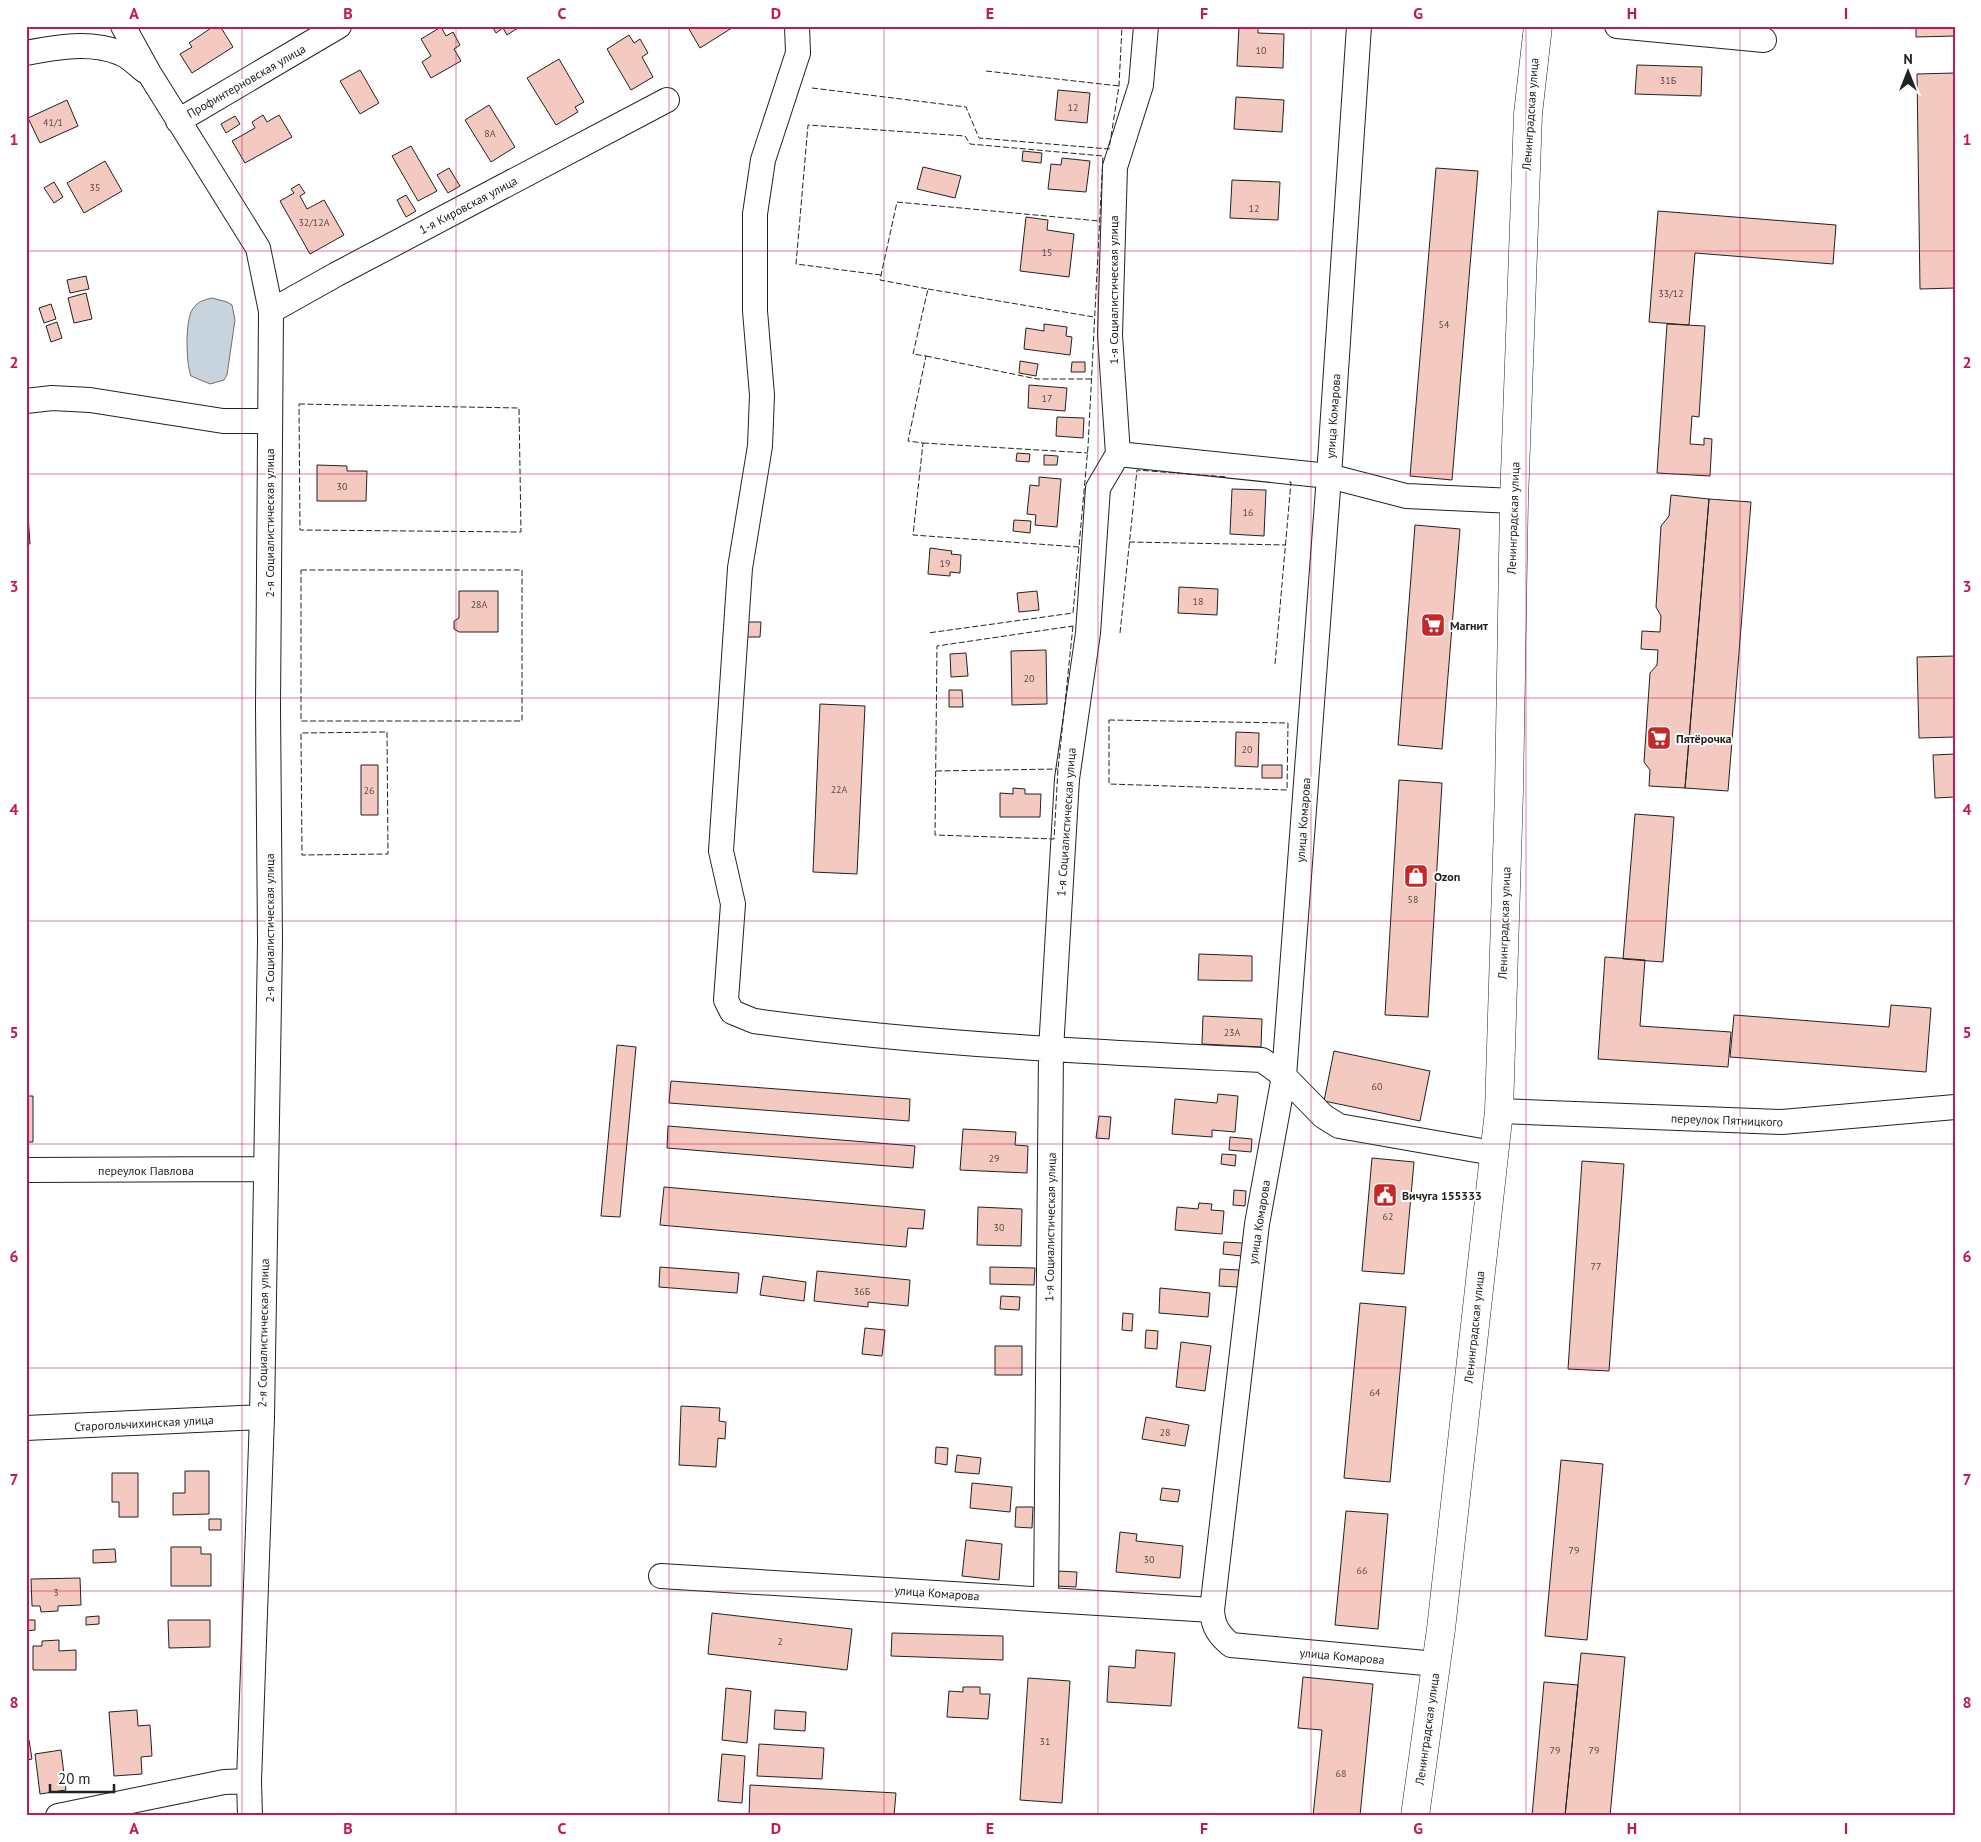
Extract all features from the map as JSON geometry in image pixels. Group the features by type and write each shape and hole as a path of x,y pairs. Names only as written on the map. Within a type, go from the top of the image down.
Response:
{"main road":[{"name":"Ленинградская улица","path":"1415,1816 1436,1664 1499,1111 1509,792 1514,501 1528,114 1538,26"}],"street":[{"name":"2-я Социалистическая улица","path":"123,26 149,73 258,248 271,312 268,707 270,941 262,1417 249,1781 250,1816"},
{"name":"Профинтерновская улица","path":"178,120 339,26"},
{"path":"797,26 798,53 763,160 755,214 755,312 762,395 760,446 740,568 722,851 733,904 726,1000 732,1012 754,1021 918,1039 1051,1050 1262,1060 1284,1076 1323,1116 1339,1126 1493,1153"},
{"name":"1-я Социалистическая улица","path":"1046,1600 1051,1050 1067,779 1088,634 1098,488 1118,454 1110,335 1115,167 1141,85 1146,26"},
{"name":"улица Комарова","path":"1360,26 1329,476 1284,1076 1257,1224 1212,1610 1213,1622 1220,1636 1231,1645 1436,1664"},
{"path":"1617,26 1764,40"},
{"path":"26,53 44,49 91,46 121,53 149,73"},
{"name":"1-я Кировская улица","path":"271,312 346,270 667,100"},
{"path":"26,402 52,398 90,400 223,420 270,421"},
{"path":"1118,454 1329,476 1406,496 1514,501"},
{"name":"переулок Пятницкого","path":"1499,1111 1782,1122 1955,1107"},
{"name":"переулок Павлова","path":"26,1170 265,1170"},
{"name":"Старогольчихинская улица","path":"26,1428 262,1417"},
{"name":"улица Комарова","path":"661,1576 1212,1610"},
{"path":"58,1816 224,1782 249,1781"}],"shaded area":[{"path":"212,298 232,305 235,320 227,375 224,380 210,384 191,376 187,343 188,324 192,310 200,302"}],"building":[{"path":"214,26 220,26 233,47 192,73 180,54 192,47 189,43"},
{"path":"492,26 521,26 507,35 503,28 496,33"},
{"path":"694,26 735,26 700,48 689,29"},
{"path":"1239,26 1258,26 1258,33 1284,34 1283,68 1237,66"},
{"path":"1916,26 1955,26 1955,36 1916,37"},
{"path":"441,27 446,36 453,32 460,45 454,49 461,61 431,78 422,62 431,56 421,39"},
{"path":"629,35 634,43 640,39 648,53 642,57 653,77 631,90 607,49"},
{"path":"559,59 584,102 575,107 578,112 556,125 527,78"},
{"path":"1637,65 1702,67 1701,96 1635,94"},
{"path":"360,70 379,103 360,114 340,81"},
{"path":"1955,73 1955,288 1920,289 1917,74"},
{"path":"1058,90 1090,93 1087,123 1055,120"},
{"path":"1236,97 1284,100 1282,132 1234,129"},
{"path":"67,100 78,126 40,143 28,118"},
{"path":"489,105 515,147 491,162 465,120"},
{"path":"263,115 267,122 279,115 292,137 245,163 232,141 255,128 252,122"},
{"path":"235,116 240,124 226,133 221,124"},
{"path":"411,146 437,191 418,201 392,156"},
{"path":"1023,151 1042,153 1041,163 1022,161"},
{"path":"1062,158 1090,161 1086,192 1048,189 1051,164 1061,165"},
{"path":"105,161 122,191 84,213 67,183"},
{"path":"923,167 961,176 955,198 917,189"},
{"path":"449,168 460,186 448,193 437,175"},
{"path":"1436,168 1478,171 1452,480 1410,476"},
{"path":"1232,180 1280,182 1278,220 1230,218"},
{"path":"54,182 63,197 54,203 44,188"},
{"path":"299,184 305,193 300,196 307,209 324,200 344,235 310,254 280,201 294,193 291,189"},
{"path":"406,195 416,211 406,217 397,200"},
{"path":"1658,211 1836,225 1833,264 1695,253 1689,325 1649,322"},
{"path":"1026,217 1048,220 1047,230 1074,234 1069,277 1020,271"},
{"path":"86,276 89,289 70,293 67,280"},
{"path":"86,293 92,319 74,323 68,298"},
{"path":"51,304 56,319 44,323 39,308"},
{"path":"57,322 62,338 51,342 46,326"},
{"path":"1044,324 1067,327 1066,336 1072,337 1070,355 1024,349 1026,328 1044,331"},
{"path":"1667,324 1705,326 1699,417 1692,416 1690,444 1704,445 1704,438 1712,439 1710,476 1657,473"},
{"path":"1020,361 1038,364 1036,376 1019,373"},
{"path":"1072,362 1085,362 1085,372 1071,372"},
{"path":"1029,385 1067,388 1065,411 1028,408"},
{"path":"1057,417 1084,418 1083,438 1056,436"},
{"path":"1017,453 1030,454 1029,462 1016,461"},
{"path":"1044,455 1058,456 1057,465 1044,465"},
{"path":"317,465 347,466 347,471 367,471 366,501 317,501"},
{"path":"1039,477 1061,479 1057,527 1035,525 1036,515 1027,514 1030,485 1039,486"},
{"path":"26,483 30,544 26,544"},
{"path":"1232,489 1266,490 1264,536 1230,534"},
{"path":"1671,495 1709,499 1685,788 1649,786 1650,770 1644,762 1650,673 1657,665 1658,650 1641,649 1642,631 1660,632 1661,616 1656,607 1661,526 1669,516"},
{"path":"1709,499 1751,502 1728,791 1685,788"},
{"path":"1014,520 1031,521 1030,533 1013,531"},
{"path":"1415,525 1460,529 1442,749 1398,745"},
{"path":"930,548 952,551 951,554 961,555 960,573 950,572 950,576 928,574"},
{"path":"1179,587 1218,589 1217,615 1178,613"},
{"path":"459,591 498,591 498,632 459,632 454,629 454,621 459,618"},
{"path":"1037,591 1039,610 1019,612 1017,593"},
{"path":"746,622 761,622 760,637 746,637"},
{"path":"1046,650 1047,704 1012,705 1011,651"},
{"path":"966,653 968,676 951,677 950,654"},
{"path":"1955,656 1955,737 1919,738 1917,657"},
{"path":"949,690 962,690 963,707 949,707"},
{"path":"820,704 865,706 857,874 813,872"},
{"path":"1236,732 1259,733 1258,767 1235,766"},
{"path":"1955,754 1955,797 1935,798 1933,755"},
{"path":"361,765 378,765 378,815 361,815"},
{"path":"1262,765 1282,765 1282,778 1262,778"},
{"path":"1399,780 1442,783 1428,1017 1385,1015"},
{"path":"1013,788 1025,789 1025,794 1041,794 1040,817 1000,817 1000,793 1013,794"},
{"path":"1635,814 1674,817 1663,962 1623,959"},
{"path":"1199,954 1252,956 1252,981 1198,980"},
{"path":"1605,957 1645,960 1640,1026 1731,1032 1728,1067 1598,1059"},
{"path":"1891,1005 1931,1008 1926,1072 1730,1057 1734,1015 1889,1027"},
{"path":"1203,1016 1262,1019 1261,1047 1202,1044"},
{"path":"617,1045 636,1047 620,1217 601,1216"},
{"path":"1334,1051 1430,1071 1420,1121 1324,1101"},
{"path":"671,1081 910,1099 909,1121 669,1103"},
{"path":"1218,1094 1238,1096 1235,1132 1212,1130 1212,1137 1172,1134 1175,1099 1217,1103"},
{"path":"26,1096 33,1096 33,1142 26,1142"},
{"path":"1099,1116 1111,1117 1109,1139 1096,1138"},
{"path":"668,1126 915,1146 913,1168 667,1148"},
{"path":"963,1129 1016,1132 1015,1145 1028,1146 1027,1173 960,1170"},
{"path":"1230,1137 1252,1139 1251,1152 1229,1150"},
{"path":"1222,1154 1236,1155 1235,1166 1221,1164"},
{"path":"1372,1158 1414,1162 1404,1274 1362,1271"},
{"path":"1582,1161 1624,1164 1609,1371 1568,1369"},
{"path":"664,1187 925,1210 923,1229 908,1228 906,1247 660,1225"},
{"path":"1234,1190 1246,1191 1245,1206 1233,1205"},
{"path":"1199,1203 1212,1204 1211,1210 1224,1211 1222,1234 1175,1230 1177,1207 1198,1209"},
{"path":"978,1207 1022,1209 1021,1246 977,1245"},
{"path":"1224,1242 1243,1243 1242,1256 1223,1254"},
{"path":"660,1267 739,1273 737,1293 659,1287"},
{"path":"990,1267 1035,1268 1034,1285 990,1284"},
{"path":"1220,1269 1239,1270 1238,1287 1219,1286"},
{"path":"817,1271 910,1280 908,1306 868,1302 868,1307 814,1301"},
{"path":"763,1276 806,1282 804,1301 760,1295"},
{"path":"1160,1288 1210,1293 1208,1317 1159,1313"},
{"path":"1001,1296 1020,1297 1019,1310 1000,1309"},
{"path":"1360,1303 1406,1307 1390,1482 1344,1478"},
{"path":"1123,1313 1133,1314 1132,1331 1122,1330"},
{"path":"865,1328 885,1330 882,1356 862,1354"},
{"path":"1146,1330 1158,1331 1157,1349 1145,1348"},
{"path":"1181,1342 1211,1346 1205,1391 1176,1387"},
{"path":"995,1346 1022,1346 1022,1375 995,1375"},
{"path":"681,1406 720,1408 719,1421 726,1422 725,1439 718,1438 716,1467 679,1465"},
{"path":"1146,1417 1189,1425 1185,1446 1142,1439"},
{"path":"936,1447 948,1448 947,1465 935,1463"},
{"path":"957,1455 981,1458 979,1474 955,1472"},
{"path":"1561,1460 1603,1464 1587,1640 1545,1636"},
{"path":"185,1471 209,1471 209,1514 173,1515 173,1493 185,1493"},
{"path":"112,1473 138,1473 138,1517 119,1517 119,1502 112,1502"},
{"path":"972,1483 1012,1487 1010,1512 970,1508"},
{"path":"1162,1488 1180,1490 1178,1502 1160,1500"},
{"path":"1016,1507 1033,1507 1032,1528 1015,1527"},
{"path":"1346,1511 1388,1514 1378,1629 1335,1625"},
{"path":"209,1519 221,1519 221,1530 209,1530"},
{"path":"1120,1532 1137,1534 1136,1541 1183,1546 1180,1578 1116,1572"},
{"path":"966,1540 1002,1544 999,1580 962,1576"},
{"path":"171,1547 201,1547 201,1554 211,1554 211,1586 171,1586"},
{"path":"115,1549 116,1562 93,1563 93,1550"},
{"path":"1057,1571 1077,1572 1076,1587 1056,1586"},
{"path":"80,1578 81,1605 58,1606 58,1611 41,1612 40,1606 32,1606 31,1579"},
{"path":"712,1613 852,1629 847,1670 708,1654"},
{"path":"99,1616 99,1624 86,1625 86,1617"},
{"path":"26,1620 35,1620 35,1630 26,1631"},
{"path":"168,1620 210,1620 210,1647 169,1648"},
{"path":"892,1633 1003,1636 1003,1660 891,1656"},
{"path":"59,1640 59,1651 76,1650 76,1670 33,1670 33,1646 42,1646 42,1641"},
{"path":"1136,1650 1175,1653 1171,1706 1107,1702 1109,1666 1135,1668"},
{"path":"1581,1653 1625,1657 1610,1816 1565,1816"},
{"path":"1303,1677 1373,1684 1360,1816 1313,1816 1322,1730 1298,1728"},
{"path":"1028,1678 1070,1681 1062,1803 1020,1800"},
{"path":"1544,1682 1578,1685 1565,1816 1532,1816"},
{"path":"963,1687 980,1687 980,1694 990,1694 988,1719 947,1717 949,1691 963,1692"},
{"path":"726,1688 751,1691 747,1743 722,1740"},
{"path":"137,1710 138,1726 150,1725 152,1756 141,1757 142,1774 114,1776 109,1712"},
{"path":"775,1710 806,1712 805,1731 774,1729"},
{"path":"29,1740 32,1759 26,1760 26,1741"},
{"path":"759,1744 824,1748 822,1779 757,1776"},
{"path":"61,1750 66,1790 40,1794 35,1754"},
{"path":"722,1754 745,1756 742,1803 718,1801"},
{"path":"750,1785 896,1793 894,1816 749,1816"}],"fence":[{"path":"812,88 966,107 979,138 1109,149 1119,86 1122,26"},
{"path":"986,71 1119,86"},
{"path":"881,275 796,264 808,125 965,136 970,144 1103,156 1088,447 1073,613 928,633"},
{"path":"1079,547 913,535 923,443 908,441 926,356 913,354 928,289 880,280 897,202 1099,221"},
{"path":"928,289 1094,317"},
{"path":"926,356 1037,379 1091,379"},
{"path":"299,404 519,408 521,532 300,530 299,404"},
{"path":"923,443 1088,453"},
{"path":"1120,633 1137,470 1227,477"},
{"path":"1275,664 1291,482 1289,482"},
{"path":"1129,542 1286,545"},
{"path":"301,570 522,570 522,721 301,721 301,570"},
{"path":"1073,626 1058,769 1054,839 935,835 937,646 1073,626"},
{"path":"1109,720 1288,723 1287,790 1109,784 1109,720"},
{"path":"387,732 388,854 302,855 301,733 387,732"},
{"path":"936,771 1058,769"}],"place":[{"name":"Магнит","path":"1433,625"},
{"name":"Пятёрочка","path":"1659,738"},
{"name":"Ozon","path":"1416,876"},
{"name":"Вичуга 155333","path":"1385,1195"}]}
